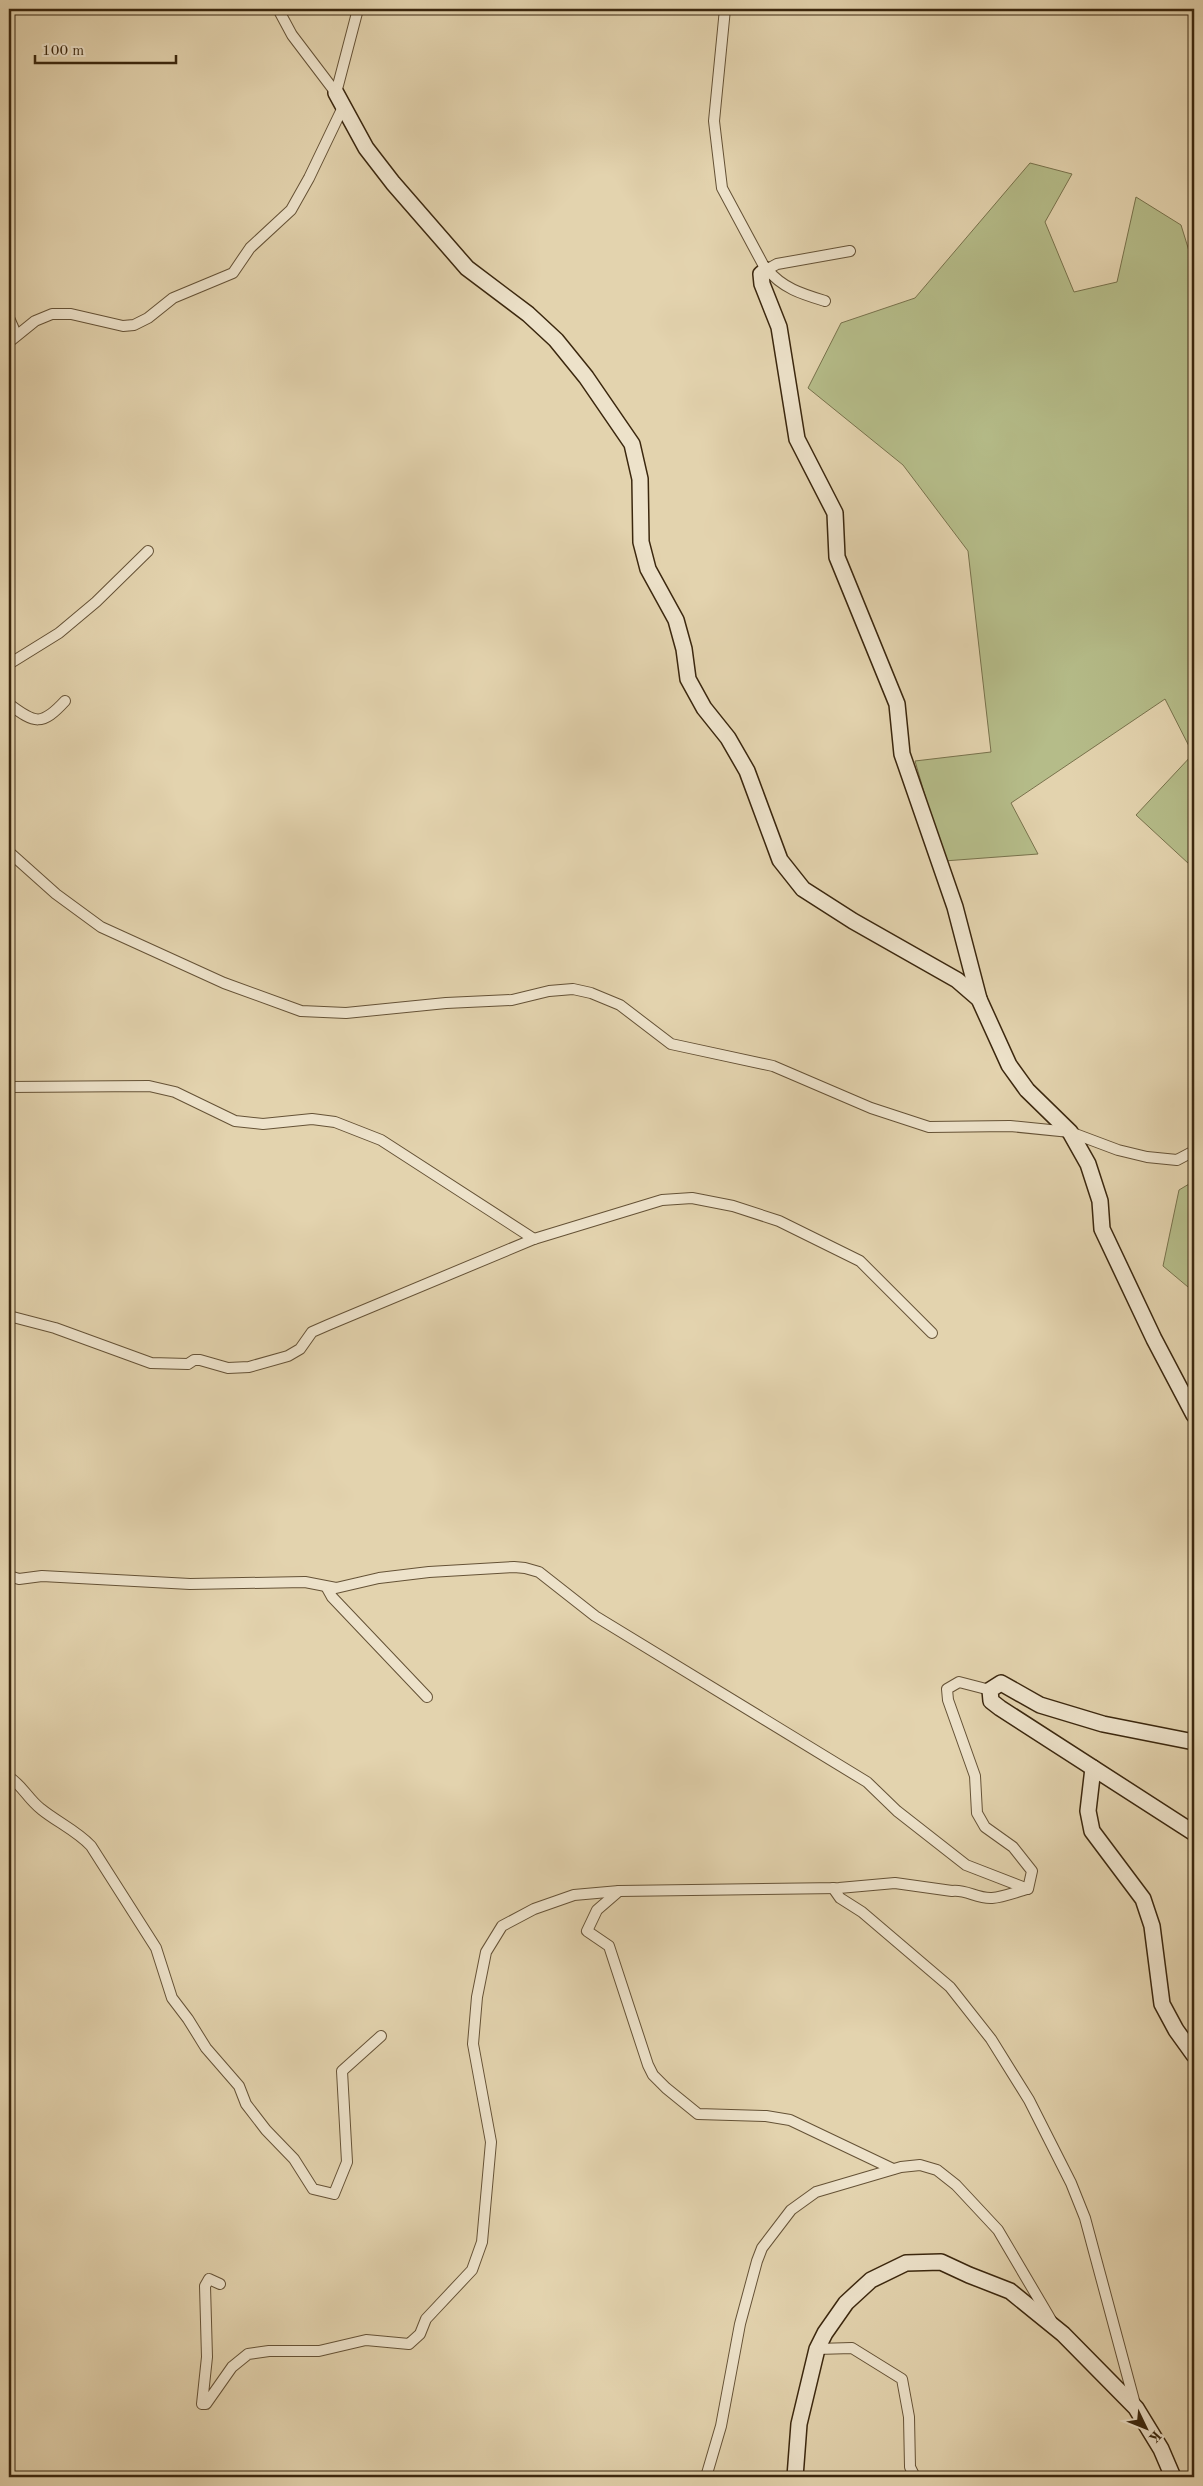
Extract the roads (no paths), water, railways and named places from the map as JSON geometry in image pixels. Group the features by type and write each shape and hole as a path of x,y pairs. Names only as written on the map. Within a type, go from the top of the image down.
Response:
{"street":[{"path":"278,9 292,35 336,93 366,148 393,183 466,268 528,314 556,340 586,377 632,444 640,479 641,542 648,569 676,620 684,649 688,679 704,708 728,738 747,771 780,860 803,889 853,922 957,980 980,999"},
{"path":"336,93 358,9"},
{"path":"725,9 714,121 722,188 766,269 796,292 825,301"},
{"path":"9,318 13,338 35,321 52,314 71,314 124,326 134,325 148,318 173,298 233,273 250,248 291,210 309,178 343,107"},
{"path":"850,251 777,264 766,269 761,274 762,284 779,327 797,439 835,513 837,557 881,660 897,704 902,754 955,907 980,999 1009,1065 1027,1090 1070,1132 1094,1180 1100,1201 1102,1229 1154,1339 1194,1414"},
{"path":"9,664 59,633 96,602 148,551"},
{"path":"9,704 26,717 36,720 45,719 65,701"},
{"path":"9,852 56,894 101,928 224,983 301,1011 346,1013 446,1003 512,1000 549,991 573,990 591,992 620,1006 671,1044 773,1066 902,1120 929,1127 1010,1126 1070,1132 1118,1150 1147,1157 1177,1160 1194,1151"},
{"path":"9,1087 150,1086 175,1092 235,1121 263,1124 312,1119 335,1122 381,1140 534,1239"},
{"path":"9,1316 55,1328 151,1363 188,1364 194,1360 200,1360 228,1368 249,1367 288,1356 300,1349 312,1332 534,1239 662,1200 692,1198 733,1206 779,1221 860,1261 932,1333"},
{"path":"9,1576 19,1579 42,1576 190,1584 305,1582 326,1588 336,1588 379,1578 429,1572 514,1567 539,1572 595,1616 867,1782 897,1811 966,1865 1028,1889"},
{"path":"326,1588 332,1597 427,1697"},
{"path":"1028,1889 1032,1871 1013,1847 985,1827 977,1813 975,1776 948,1700 947,1689 959,1682 990,1690 1001,1683 1040,1705 1102,1724 1194,1742"},
{"path":"990,1690 991,1701 1000,1708 1194,1834"},
{"path":"1092,1768 1088,1811 1092,1831 1143,1900 1152,1926 1162,2004 1176,2030 1194,2055"},
{"path":"9,1777 20,1784 28,1798 42,1810 85,1839 92,1846 122,1898 156,1948 172,1998 188,2018 206,2048 239,2086 246,2104 266,2130 294,2159 313,2189 334,2194 347,2162 342,2071 381,2036"},
{"path":"220,2284 210,2279 204,2286 207,2357 202,2404 206,2404 232,2367 248,2354 269,2351 319,2351 366,2340 409,2344 420,2334 426,2319 472,2270 482,2242 491,2142 473,2044 476,1997 486,1952 502,1926 534,1909 574,1895 619,1891 833,1888 895,1883 952,1891 960,1890 973,1896 992,1898 1028,1889"},
{"path":"833,1888 840,1898 862,1912 950,1987 991,2040 1029,2100 1071,2183 1086,2218 1136,2408"},
{"path":"619,1891 597,1910 587,1931 609,1946 648,2065 653,2075 698,2114 766,2116 790,2120 894,2169"},
{"path":"706,2477 723,2419 740,2324 762,2248 791,2210 816,2192 894,2169 920,2165 937,2170 956,2185 998,2230 1046,2313 1063,2334 1136,2408 1161,2449 1173,2477"},
{"path":"795,2477 799,2424 817,2349 846,2303 871,2280 906,2263 941,2262 968,2275 1010,2291 1063,2334"},
{"path":"817,2349 852,2348 902,2379 909,2417 910,2467 915,2477"}]}
